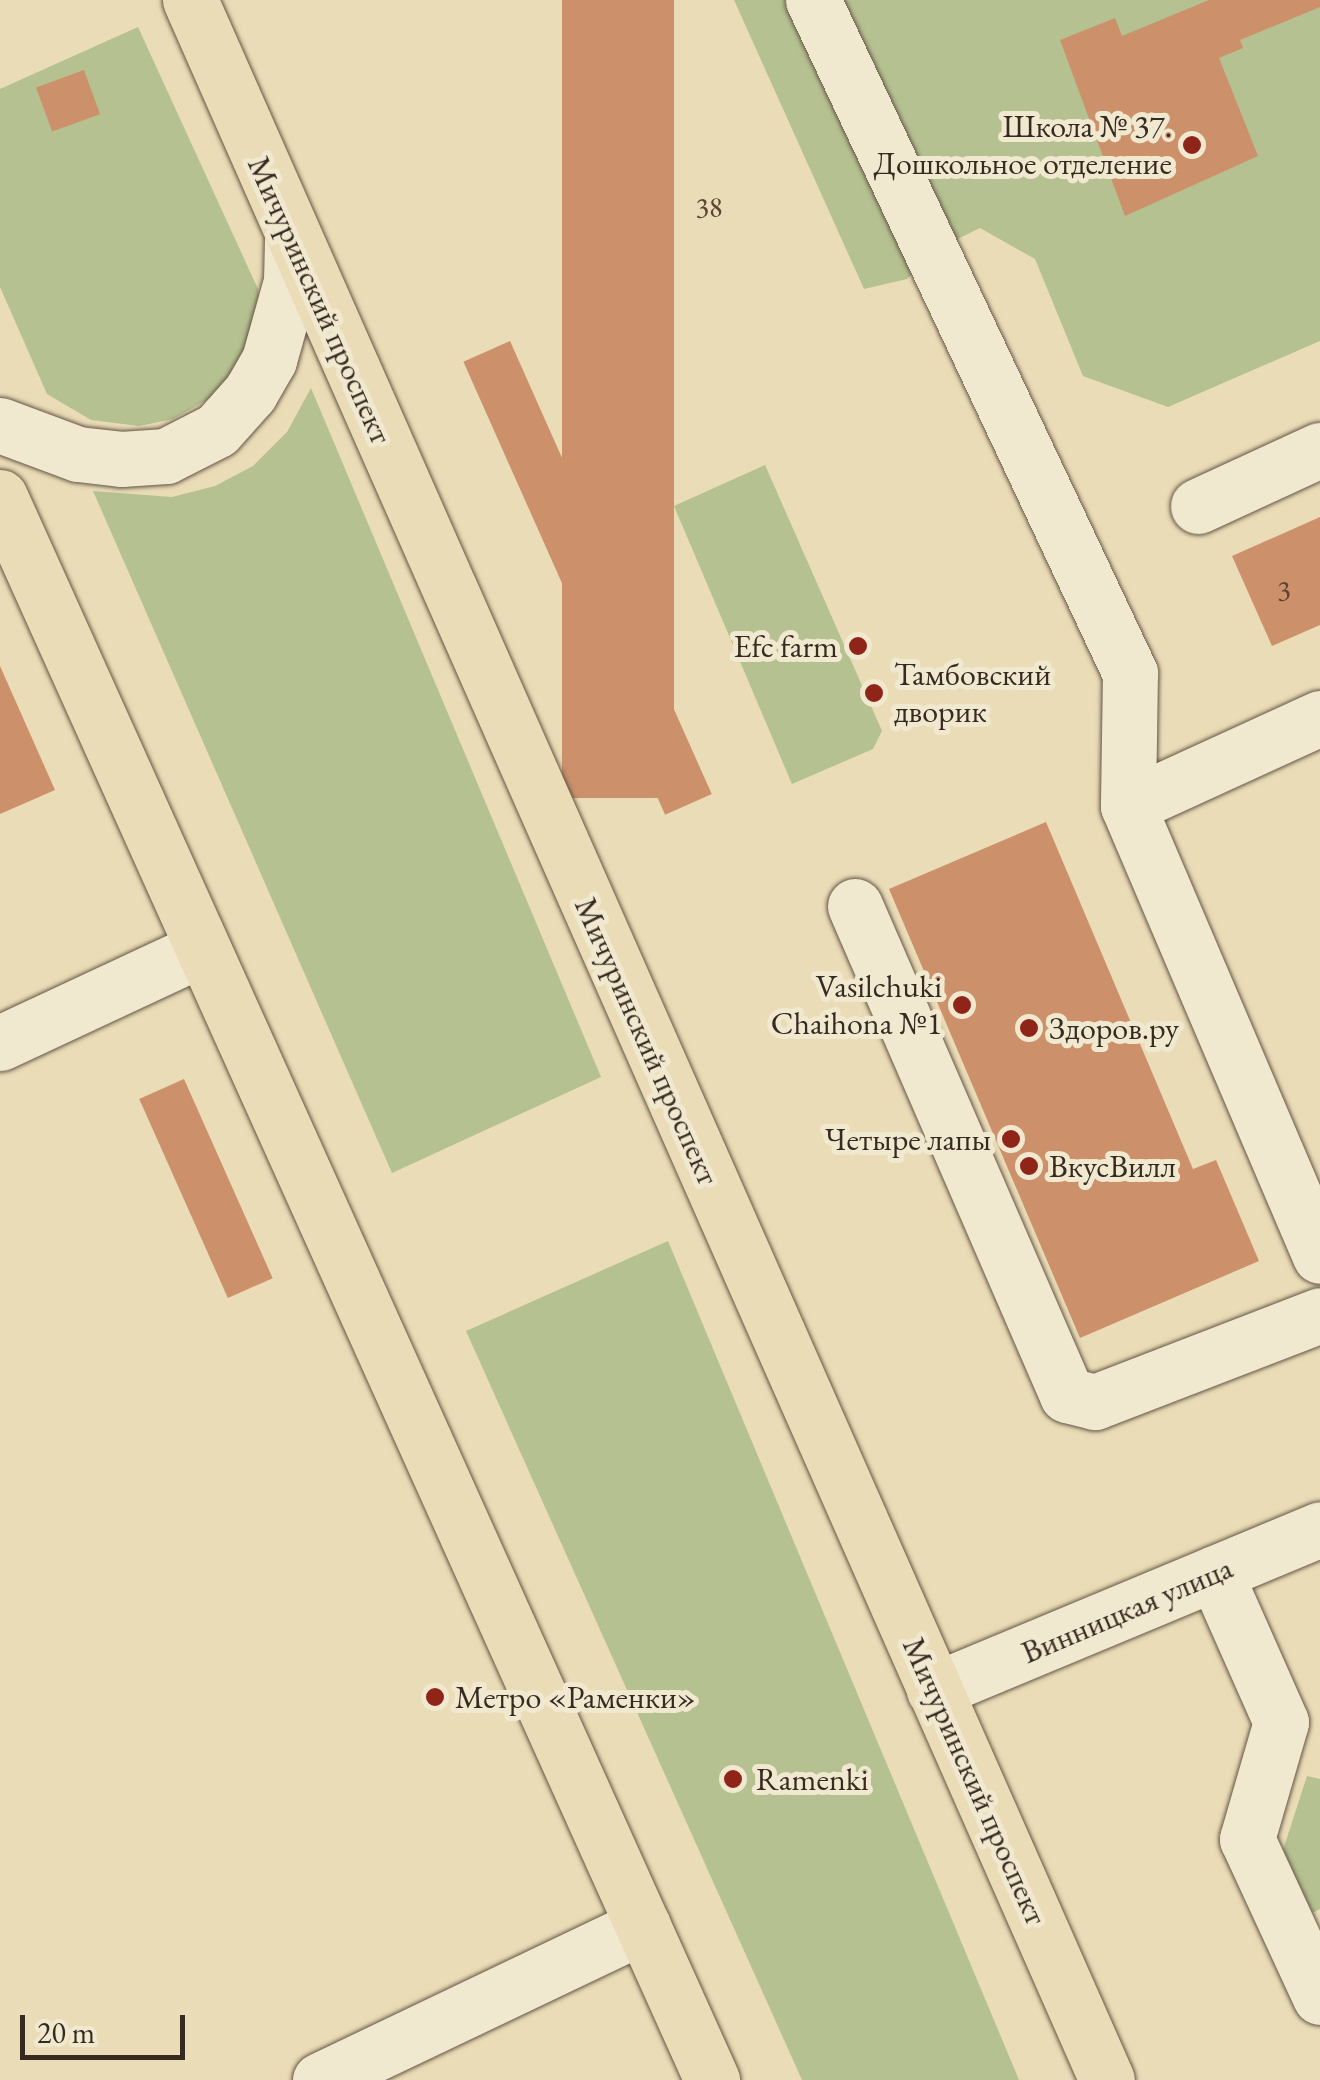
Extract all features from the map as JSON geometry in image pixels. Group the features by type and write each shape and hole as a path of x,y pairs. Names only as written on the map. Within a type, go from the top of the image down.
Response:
{"main road":[{"name":"Мичуринский проспект","path":"190,0 292,239 1107,2080"},
{"path":"0,497 712,2080"}],"street":[{"path":"813,0 1130,674 1128,806 1320,1256"},
{"path":"0,425 44,444 121,459 166,456 217,430 250,393 269,360 291,280 292,239"},
{"path":"1198,506 1320,450"},
{"path":"1128,806 1320,718"},
{"path":"855,906 1067,1395 1095,1402 1320,1315"},
{"path":"0,1043 202,949"},
{"name":"Винницкая улица","path":"934,1690 1320,1528"},
{"path":"1215,1573 1281,1722 1247,1840 1320,1997"},
{"path":"320,2080 643,1926"}],"green space":[{"path":"734,0 1320,0 1320,341 1168,407 1083,376 1035,259 980,228 939,248 907,279 864,289"},
{"path":"138,27 258,289 258,308 240,363 212,397 173,419 139,426 91,420 47,394 0,287 0,89"},
{"path":"311,388 601,1077 392,1173 93,491 172,497 215,486 253,466 287,432"},
{"path":"765,465 882,731 873,749 792,784 674,506"},
{"path":"668,1241 1019,2080 802,2080 466,1331"},
{"path":"1307,1776 1320,1779 1320,1909 1313,1913 1283,1850"}],"building":[{"path":"562,0 674,0 674,798 562,798"},
{"path":"1209,0 1320,0 1320,7 1240,40 1243,48 1219,58 1258,156 1125,216 1060,40 1115,18 1122,36"},
{"path":"84,70 100,114 52,132 36,87"},
{"path":"510,341 712,794 665,815 463,362"},
{"path":"1320,517 1320,625 1272,646 1232,556"},
{"path":"0,666 55,790 0,814"},
{"path":"1046,822 1193,1169 1216,1160 1259,1261 1080,1338 889,889"},
{"path":"184,1079 273,1278 228,1298 139,1099"}],"place":[{"name":"Школа № 37. Дошкольное отделение","path":"1192,145"},
{"name":"Efc farm","path":"858,646"},
{"name":"Тамбовский дворик","path":"874,693"},
{"name":"Vasilchuki Chaihona №1","path":"962,1005"},
{"name":"Здоров.ру","path":"1029,1028"},
{"name":"Четыре лапы","path":"1011,1139"},
{"name":"ВкусВилл","path":"1029,1166"},
{"name":"Метро «Раменки»","path":"435,1697"},
{"name":"Ramenki","path":"733,1779"}]}
